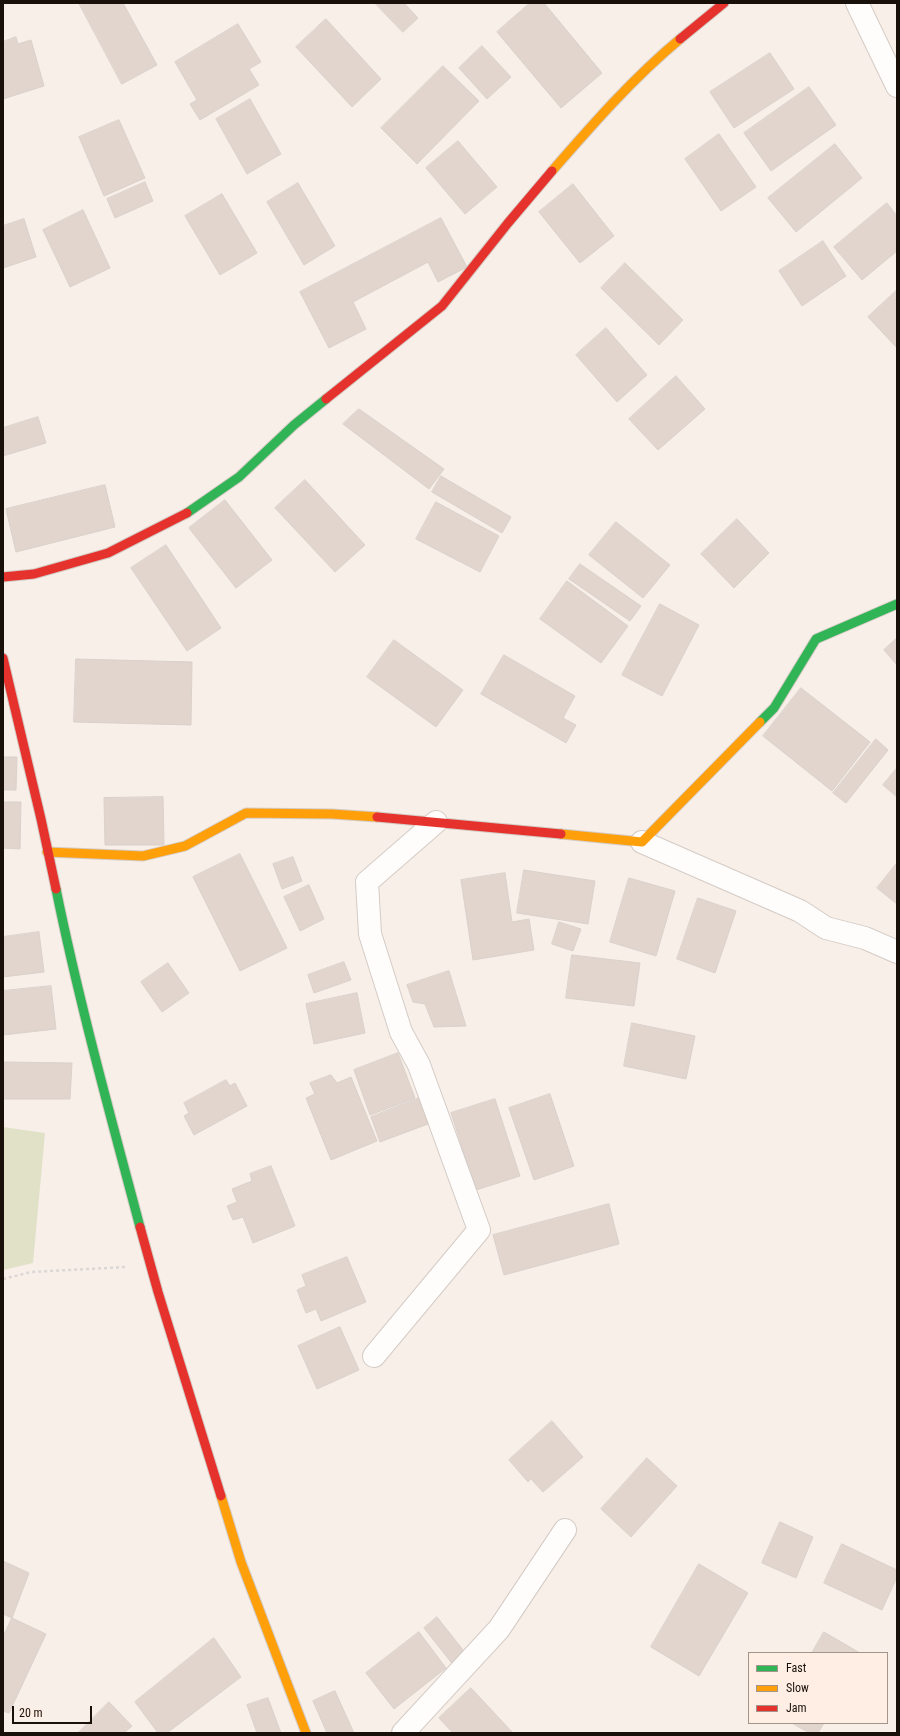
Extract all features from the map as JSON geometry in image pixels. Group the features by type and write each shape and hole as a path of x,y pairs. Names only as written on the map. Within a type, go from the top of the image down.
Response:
{"street":[{"path":"3,577 34,574 108,552 181,518 240,477 294,425 442,306 508,223 587,131 656,59 724,3"},
{"path":"856,3 897,86"},
{"path":"642,842 774,708 816,639 897,604"},
{"path":"3,658 97,1067 150,1266 241,1562 306,1733"},
{"path":"47,852 143,856 185,846 246,813 332,814 436,822 642,842 800,912 826,928 866,938 897,952"},
{"path":"374,1356 479,1230 419,1065 401,1032 370,934 367,882 436,822"},
{"path":"403,1733 499,1629 565,1530"}],"path":[{"path":"3,1279 31,1272 150,1266"}],"green space":[{"path":"3,1127 45,1133 33,1263 3,1270"}],"building":[{"path":"79,3 123,3 157,65 122,84"},
{"path":"375,3 404,3 418,18 403,32"},
{"path":"530,3 544,3 602,73 561,108 497,32"},
{"path":"326,19 381,79 352,107 296,47"},
{"path":"238,24 261,62 249,69 259,85 200,120 190,104 197,100 175,62"},
{"path":"16,37 18,44 31,40 44,86 3,99 3,42"},
{"path":"482,46 511,77 487,99 459,68"},
{"path":"770,53 794,89 734,128 710,92"},
{"path":"443,66 479,101 417,164 381,128"},
{"path":"809,87 836,125 771,171 744,133"},
{"path":"250,99 281,154 247,174 216,119"},
{"path":"119,120 145,178 104,196 79,137"},
{"path":"719,134 756,187 721,211 685,159"},
{"path":"458,141 497,187 465,214 426,168"},
{"path":"835,144 862,178 796,232 768,198"},
{"path":"145,182 153,201 115,218 107,199"},
{"path":"298,183 335,246 304,265 267,202"},
{"path":"573,184 614,236 580,263 539,212"},
{"path":"222,194 257,253 220,275 185,216"},
{"path":"887,203 897,216 897,251 862,280 834,247"},
{"path":"83,210 110,268 70,287 43,230"},
{"path":"441,218 467,267 438,282 428,262 353,302 366,329 329,348 300,292"},
{"path":"24,219 36,257 3,268 3,226"},
{"path":"823,241 846,276 802,306 779,271"},
{"path":"625,263 683,320 659,345 601,288"},
{"path":"897,290 897,347 896,347 868,317"},
{"path":"606,328 647,375 617,402 576,355"},
{"path":"676,376 705,409 658,450 629,419"},
{"path":"359,409 444,469 429,489 343,424"},
{"path":"38,417 46,443 3,456 3,428"},
{"path":"441,476 511,517 502,533 432,492"},
{"path":"305,480 365,545 335,572 275,508"},
{"path":"105,485 115,527 16,552 6,509"},
{"path":"225,500 272,560 236,588 189,528"},
{"path":"436,502 499,536 480,572 416,539"},
{"path":"737,519 769,553 734,588 701,554"},
{"path":"616,522 670,565 643,598 589,555"},
{"path":"166,545 221,628 187,651 131,568"},
{"path":"580,564 641,606 630,621 569,579"},
{"path":"567,581 628,626 601,663 540,619"},
{"path":"660,604 699,625 662,696 622,675"},
{"path":"897,638 897,665 884,650"},
{"path":"394,640 463,690 436,727 367,677"},
{"path":"504,655 575,696 563,718 576,725 566,743 481,694"},
{"path":"76,659 192,662 191,725 74,722"},
{"path":"801,688 870,742 832,791 763,736"},
{"path":"876,739 888,750 846,803 833,793"},
{"path":"3,757 17,757 16,790 3,790"},
{"path":"897,768 897,797 883,785"},
{"path":"163,797 164,845 105,845 104,798"},
{"path":"3,802 21,802 20,849 3,848"},
{"path":"240,854 287,948 240,971 193,877"},
{"path":"293,857 302,881 282,889 273,864"},
{"path":"897,863 897,904 877,888"},
{"path":"524,870 595,881 588,924 517,913"},
{"path":"505,873 512,922 529,919 534,950 473,960 461,880"},
{"path":"629,878 675,891 656,956 610,942"},
{"path":"309,885 324,919 300,931 284,897"},
{"path":"698,898 736,911 715,973 677,959"},
{"path":"559,922 581,929 573,951 552,944"},
{"path":"39,932 44,972 3,977 3,937"},
{"path":"572,955 640,963 634,1006 566,998"},
{"path":"344,962 351,980 314,993 308,975"},
{"path":"168,963 189,993 162,1012 141,982"},
{"path":"449,971 466,1026 434,1027 425,1004 413,1002 407,985"},
{"path":"51,986 56,1029 3,1035 3,991"},
{"path":"357,993 365,1033 314,1044 306,1004"},
{"path":"632,1023 695,1036 686,1079 624,1066"},
{"path":"398,1053 415,1098 370,1115 354,1070"},
{"path":"3,1062 72,1063 70,1099 3,1099"},
{"path":"331,1075 337,1083 351,1077 377,1141 331,1160 306,1098 315,1094 310,1083"},
{"path":"226,1080 230,1086 235,1083 247,1106 194,1135 184,1116 189,1113 184,1103"},
{"path":"550,1094 574,1166 534,1180 509,1108"},
{"path":"419,1098 428,1124 380,1142 371,1117"},
{"path":"495,1099 520,1176 476,1190 451,1113"},
{"path":"271,1166 295,1226 253,1243 243,1217 233,1220 227,1206 237,1202 232,1189 252,1181 250,1174"},
{"path":"609,1204 619,1244 504,1275 493,1235"},
{"path":"347,1257 366,1302 321,1321 316,1309 306,1313 297,1290 306,1286 302,1275"},
{"path":"340,1327 359,1370 317,1389 298,1346"},
{"path":"552,1421 583,1457 543,1492 531,1479 528,1482 509,1460"},
{"path":"647,1458 677,1486 631,1537 601,1509"},
{"path":"780,1522 813,1537 796,1578 762,1563"},
{"path":"842,1544 897,1570 897,1577 882,1610 824,1583"},
{"path":"3,1561 29,1573 12,1618 3,1614"},
{"path":"699,1564 748,1593 699,1676 651,1647"},
{"path":"437,1617 467,1655 454,1666 424,1628"},
{"path":"12,1618 46,1634 9,1713 3,1711 3,1637"},
{"path":"419,1632 446,1668 394,1709 366,1673"},
{"path":"824,1632 858,1652 813,1652"},
{"path":"214,1638 241,1677 167,1733 158,1733 135,1702"},
{"path":"471,1688 513,1733 453,1733 439,1718"},
{"path":"335,1691 354,1733 327,1733 313,1701"},
{"path":"268,1698 281,1733 257,1733 247,1705"},
{"path":"109,1702 132,1726 124,1733 78,1733"},
{"path":"794,1724 823,1724 818,1733 810,1733"}],"traffic: fast":[{"path":"187,513 239,477 294,425 326,399"},
{"path":"760,722 774,708 816,639 897,604"},
{"path":"56,889 85,1016 140,1227"}],"traffic: slow":[{"path":"552,171 629,86 680,39"},
{"path":"561,834 642,842 760,722"},
{"path":"47,852 143,856 185,846 246,813 332,814 377,817"},
{"path":"221,1496 241,1562 306,1733"}],"traffic: jam":[{"path":"680,39 724,3"},
{"path":"326,399 442,306 508,223 552,171"},
{"path":"3,577 34,574 108,553 187,513"},
{"path":"3,658 56,889"},
{"path":"377,817 561,834"},
{"path":"140,1227 158,1292 221,1496"}]}
